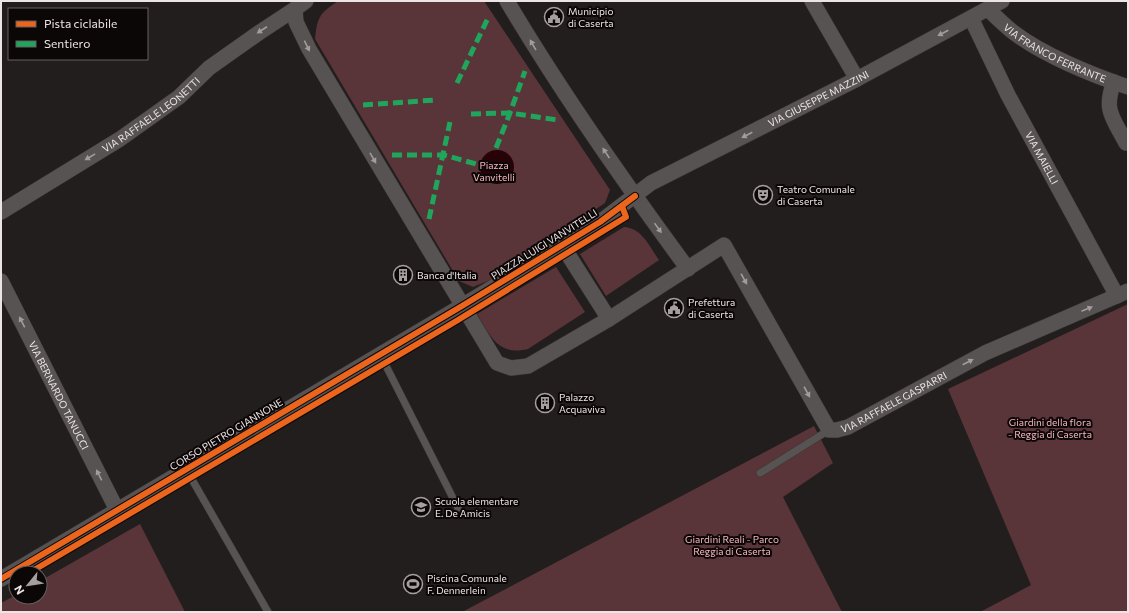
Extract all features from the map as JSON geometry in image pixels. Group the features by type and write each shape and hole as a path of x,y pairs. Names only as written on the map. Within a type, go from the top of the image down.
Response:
{"street":[{"path":"300,5 296,22 309,50 497,363 511,368 528,366 609,319 688,269 631,191 542,60 507,1"},
{"path":"812,1 856,79"},
{"name":"VIA GIUSEPPE MAZZINI","path":"631,191 651,183 856,79 1002,1"},
{"name":"VIA RAFFAELE LEONETTI","path":"1,212 120,139 179,97 209,68 300,5"},
{"name":"VIA FRANCO FERRANTE","path":"988,9 1012,32 1030,43 1121,85"},
{"name":"VIA MAIELLI","path":"970,18 1008,95 1123,293"},
{"path":"1121,85 1109,94 1109,111 1126,142"},
{"name":"PIAZZA LUIGI VANVITELLI","path":"462,306 600,222 631,191"},
{"path":"562,245 609,319"},
{"name":"VIA RAFFAELE GASPARRI","path":"688,269 724,245 829,430 837,430 848,427 985,353 1123,293"},
{"name":"VIA BERNARDO TANUCCI","path":"1,281 117,510"},
{"name":"CORSO PIETRO GIANNONE","path":"1,579 462,306"}],"lane":[{"path":"380,354 458,508"},
{"path":"760,473 829,430"},
{"path":"186,469 268,612"}],"green space":[{"name":"Piazza Vanvitelli","path":"338,1 484,1 610,190 605,203 490,280 473,287 459,281 315,39 320,16"},
{"path":"624,227 630,228 640,234 659,260 606,296 580,254"},
{"path":"556,267 585,312 528,349 509,350 496,343 477,314"},
{"name":"Giardini della flora - Reggia di Caserta","path":"1128,304 1128,612 980,612 1031,585 948,389"},
{"name":"Giardini Reali - Parco Reggia di Caserta","path":"814,426 833,463 783,497 842,612 462,612"},
{"path":"140,524 185,612 1,612 1,603 8,599 8,605 48,605 48,576"}],"shaded area":[{"path":"494,150 500,150 504,151 511,157 514,167 513,174 507,181 500,184 494,184 490,183 483,177 480,170 480,164 481,160 487,153"}],"marked path":[{"path":"457,83 488,18"},
{"path":"496,148 525,71"},
{"path":"363,105 435,100"},
{"path":"471,114 510,113 558,120"},
{"path":"429,219 450,122"},
{"path":"392,155 444,155 476,164"}],"cycle path":[{"path":"1,579 462,306 600,222 635,196"},
{"path":"43,565 458,320 626,217 622,206"}],"place":[{"name":"Municipio di Caserta","path":"554,17"},
{"name":"Teatro Comunale di Caserta","path":"763,195"},
{"name":"Banca d'Italia","path":"403,275"},
{"name":"Prefettura di Caserta","path":"674,308"},
{"name":"Palazzo Acquaviva","path":"545,403"},
{"name":"Scuola elementare E. De Amicis","path":"421,507"},
{"name":"Piscina Comunale F. Dennerlein","path":"413,584"}]}
